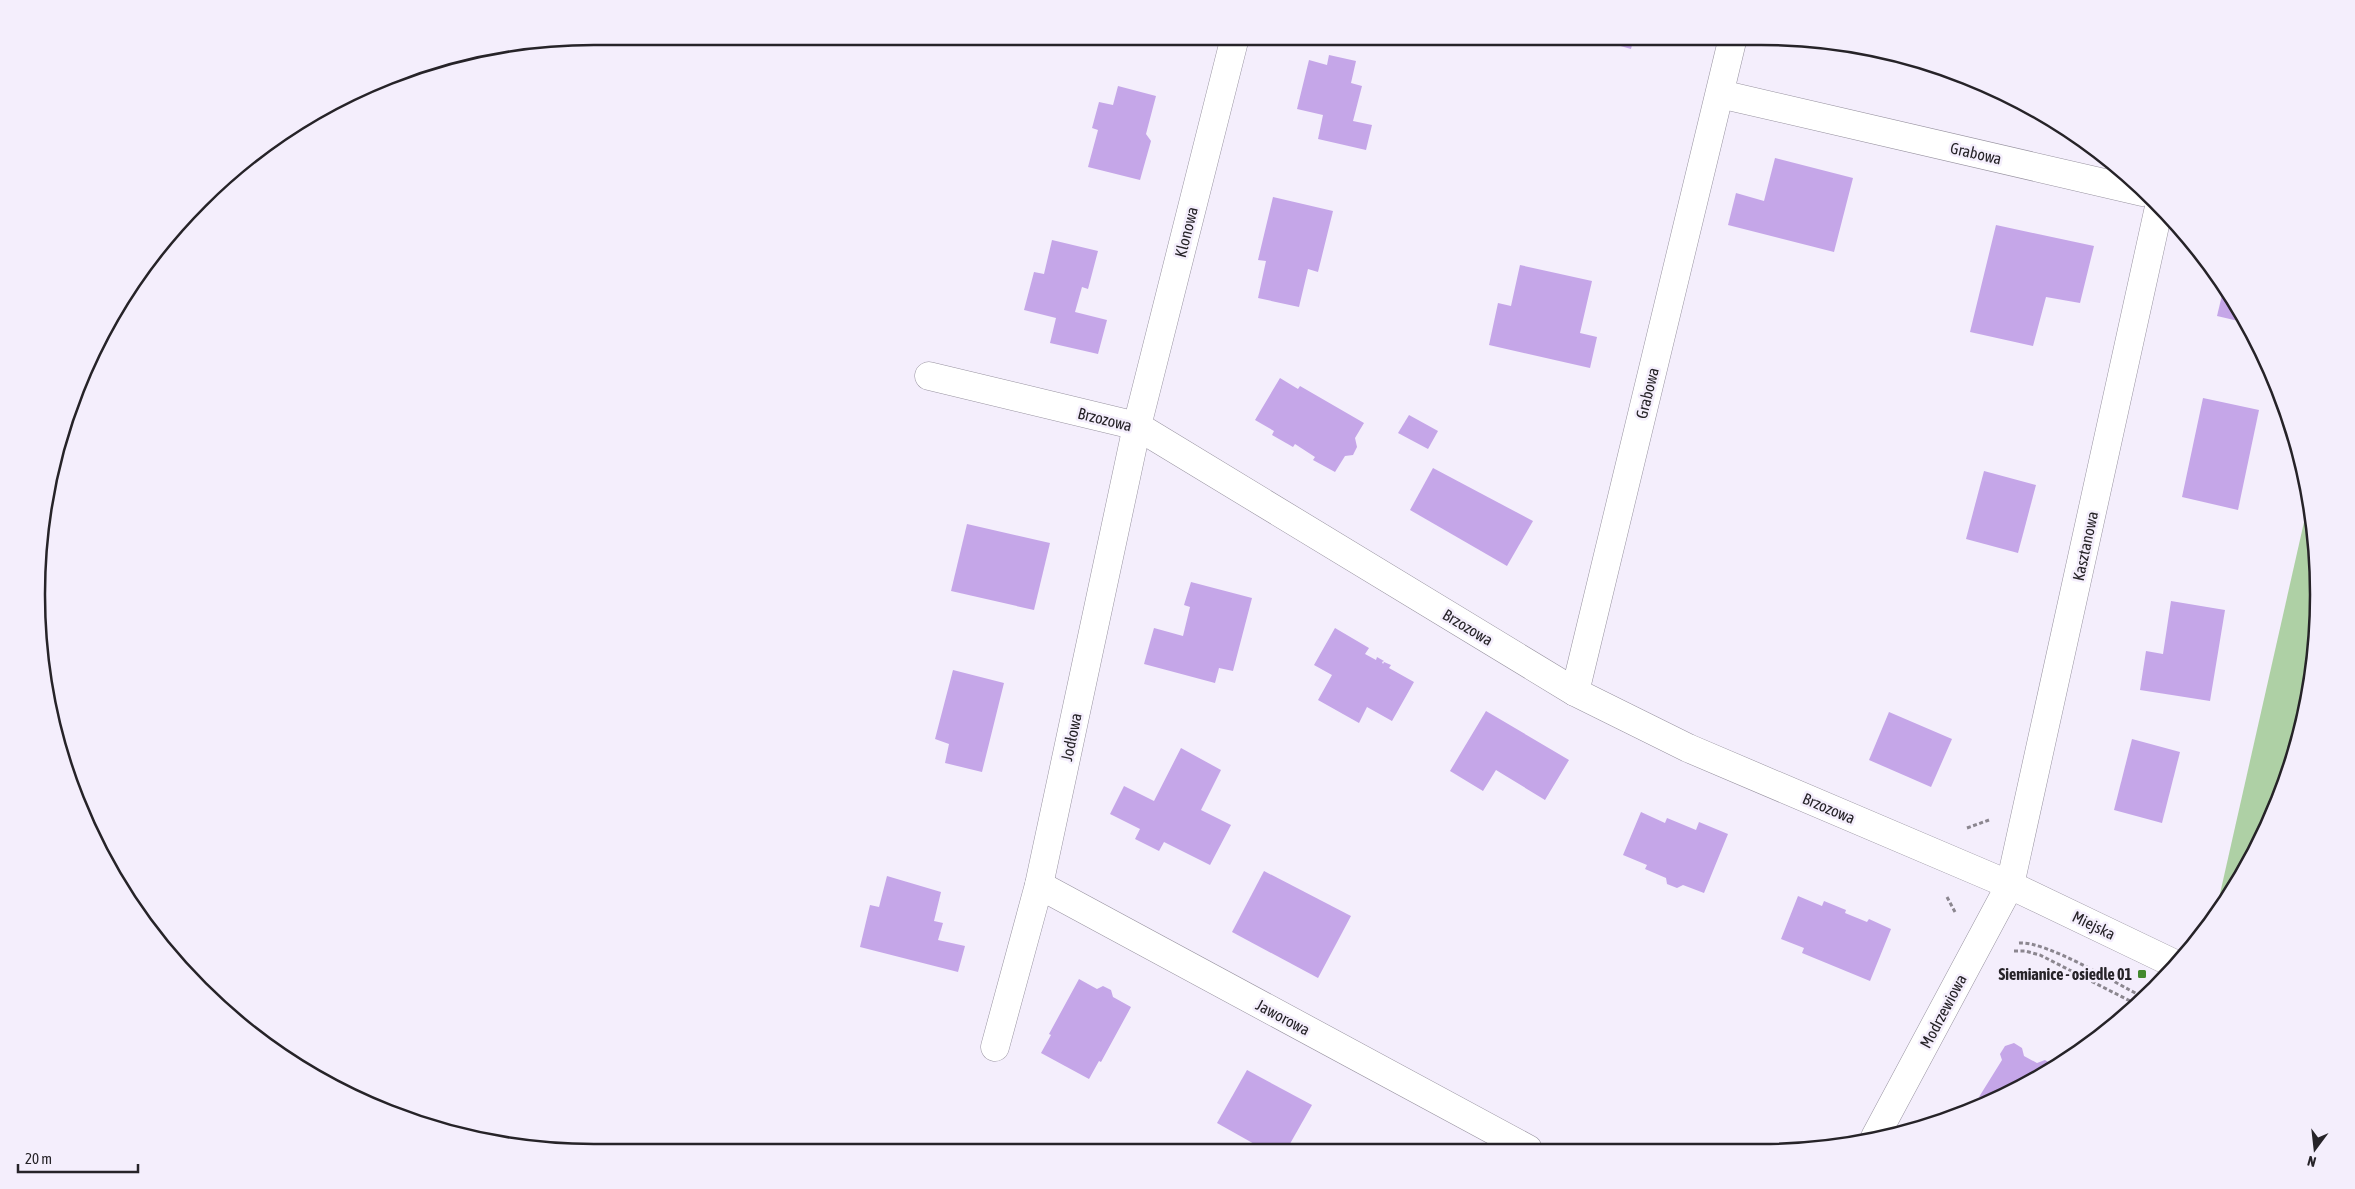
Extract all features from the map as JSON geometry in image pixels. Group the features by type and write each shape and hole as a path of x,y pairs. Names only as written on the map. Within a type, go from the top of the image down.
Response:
{"street":[{"name":"Klonowa","path":"1137,426 1233,45"},
{"name":"Grabowa","path":"1575,692 1731,45"},
{"name":"Grabowa","path":"1720,94 2132,189"},
{"name":"Kasztanowa","path":"2010,885 2157,215"},
{"name":"Brzozowa","path":"929,376 1137,426 1575,692 1688,748 2010,885"},
{"name":"Jodłowa","path":"995,1046 1039,885 1137,426"},
{"name":"Jaworowa","path":"1039,885 1519,1144"},
{"name":"Modrzewiowa","path":"1878,1131 2010,885"},
{"name":"Miejska","path":"2010,885 2170,961"}],"path":[{"path":"1984,934 2004,944 2027,943 2047,948 2137,994"},
{"path":"2009,951 2025,950 2040,955 2130,1001"}],"green space":[{"path":"2304,520 2309,559 2309,630 2299,702 2281,771 2268,805 2253,838 2220,896"}],"building":[{"path":"1617,45 1632,45 1631,49"},
{"path":"1329,55 1356,61 1351,83 1362,86 1353,121 1372,125 1366,150 1318,139 1323,115 1297,109 1309,60 1327,65"},
{"path":"1118,86 1156,96 1146,134 1151,141 1140,180 1088,167 1098,130 1092,128 1099,102 1113,105"},
{"path":"1775,158 1853,178 1834,252 1728,225 1736,193 1764,201"},
{"path":"1273,197 1333,211 1318,272 1308,269 1299,307 1258,298 1266,261 1258,260"},
{"path":"1996,225 2094,246 2080,303 2046,297 2033,346 1970,332"},
{"path":"1052,240 1098,251 1088,289 1082,287 1075,312 1107,320 1098,354 1050,343 1056,318 1024,310 1034,272 1044,274"},
{"path":"1520,265 1592,281 1580,333 1597,337 1590,368 1489,345 1498,303 1511,306"},
{"path":"2222,297 2236,320 2217,316"},
{"path":"1280,378 1298,389 1300,386 1364,423 1355,438 1357,447 1353,455 1345,456 1335,472 1313,460 1315,457 1295,444 1293,447 1272,435 1274,431 1255,420"},
{"path":"2203,398 2259,410 2238,510 2182,497"},
{"path":"1409,415 1438,431 1428,449 1398,433"},
{"path":"1433,468 1533,521 1507,566 1410,510"},
{"path":"1984,471 2036,485 2018,553 1966,539"},
{"path":"967,524 1050,543 1034,610 951,591"},
{"path":"1191,582 1252,598 1233,671 1219,668 1215,683 1144,664 1154,628 1183,636 1190,607 1184,605"},
{"path":"2171,601 2225,610 2210,701 2140,690 2146,651 2163,654"},
{"path":"1335,628 1369,648 1365,654 1376,660 1377,657 1384,661 1382,662 1383,664 1384,662 1391,665 1389,668 1414,682 1392,721 1367,707 1359,723 1318,700 1332,675 1314,665"},
{"path":"953,670 1004,683 982,772 945,763 949,744 935,739"},
{"path":"1486,711 1569,760 1545,800 1496,770 1483,791 1450,771"},
{"path":"1889,712 1952,739 1931,787 1869,760"},
{"path":"2132,739 2180,752 2162,823 2114,810"},
{"path":"1181,748 1221,770 1201,810 1231,825 1210,865 1164,842 1159,851 1135,839 1140,829 1110,814 1124,786 1154,801"},
{"path":"1641,812 1665,823 1667,818 1696,830 1699,822 1728,834 1704,893 1683,885 1677,888 1667,884 1666,878 1645,869 1647,865 1623,855"},
{"path":"1264,871 1351,916 1318,978 1232,932"},
{"path":"887,876 941,892 934,921 943,923 938,940 965,946 958,972 860,947 870,905 879,907"},
{"path":"1798,896 1822,906 1824,901 1846,910 1845,913 1867,922 1869,919 1891,929 1870,981 1802,953 1804,948 1781,939"},
{"path":"1079,979 1097,989 1103,986 1111,990 1113,997 1131,1007 1101,1062 1099,1061 1089,1079 1041,1053 1051,1035 1049,1034"},
{"path":"2014,1043 2022,1048 2024,1056 2037,1063 2045,1060 2048,1062 2004,1087 1980,1098 1979,1097 2002,1060 2000,1054 2005,1046"},
{"path":"1247,1070 1312,1105 1290,1144 1254,1144 1217,1123"}],"place":[{"name":"Siemianice - osiedle 01","path":"2142,974"}]}
